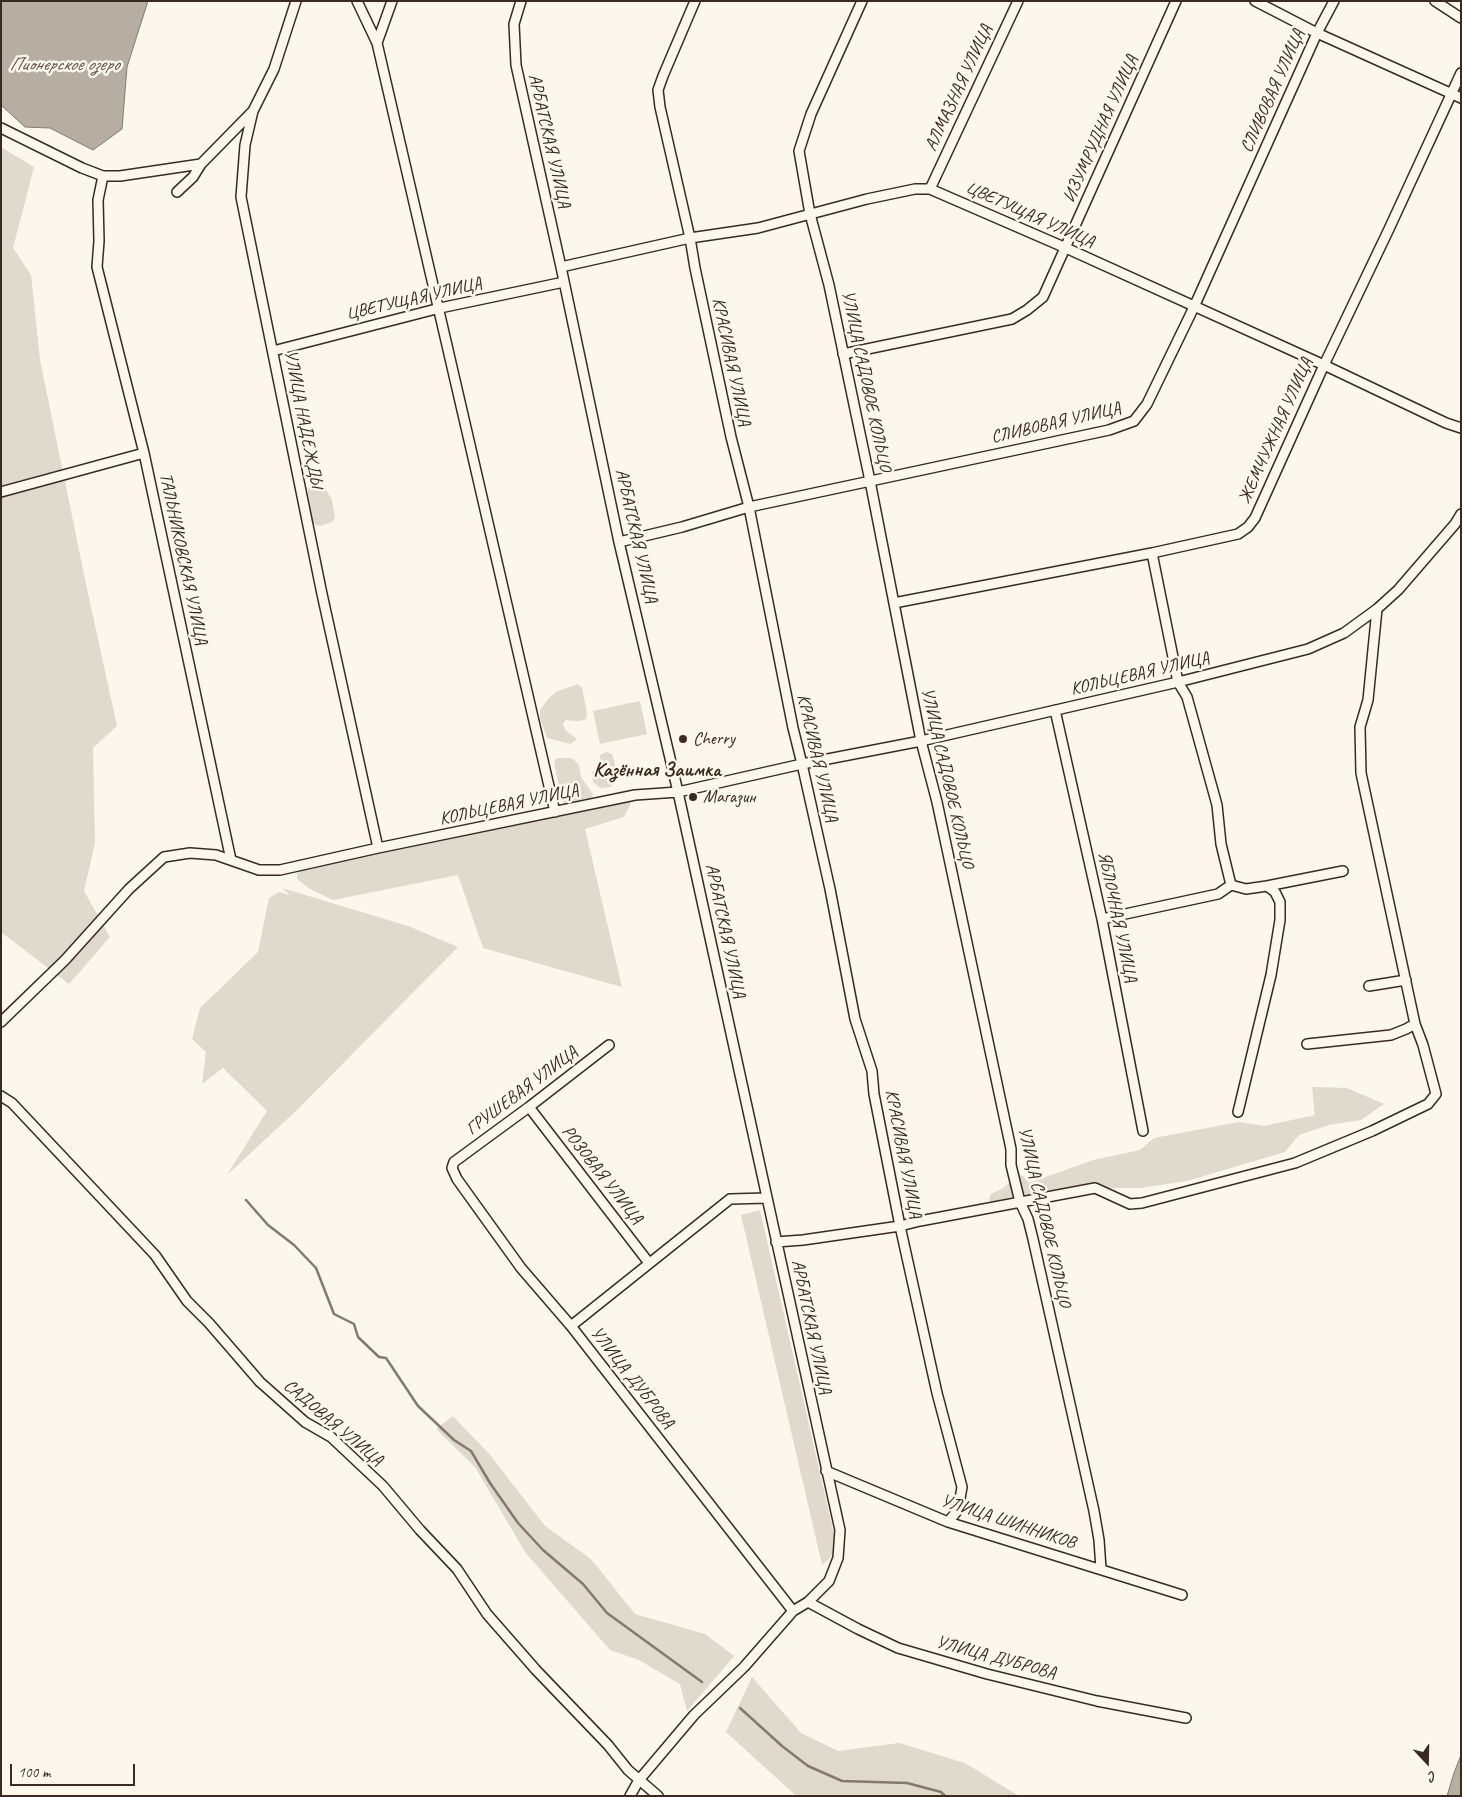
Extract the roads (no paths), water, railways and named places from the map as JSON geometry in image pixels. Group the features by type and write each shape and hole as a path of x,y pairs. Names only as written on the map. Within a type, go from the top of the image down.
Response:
{"street":[{"name":"УЛИЦА НАДЕЖДЫ","path":"296,1 274,69 253,111 245,145 241,197 322,594 378,848"},
{"path":"357,1 377,44 440,308 555,812"},
{"path":"377,44 392,1"},
{"name":"АРБАТСКАЯ УЛИЦА","path":"521,1 514,24 516,65 619,542 678,792 840,1530 838,1558 829,1581 808,1602 793,1611 744,1666 694,1715 639,1780 630,1796"},
{"name":"КРАСИВАЯ УЛИЦА","path":"695,1 658,90 660,107 690,238 694,268 730,437 749,507 792,728 830,889 855,1019 872,1071 874,1094 900,1226 937,1393 962,1487 958,1510 948,1522"},
{"name":"УЛИЦА САДОВОЕ КОЛЬЦО","path":"862,1 811,114 799,151 810,214 829,285 844,354 921,741 937,802 1011,1149 1011,1165 1020,1202 1028,1219 1033,1239 1092,1501 1099,1540 1101,1569"},
{"name":"АЛМАЗНАЯ УЛИЦА","path":"930,189 1018,1"},
{"name":"ИЗУМРУДНАЯ УЛИЦА","path":"844,354 1012,319 1043,297 1176,1"},
{"path":"1254,1 1317,33 1461,98"},
{"name":"СЛИВОВАЯ УЛИЦА","path":"619,542 682,527 749,507 1109,430 1134,421 1147,404 1194,307 1317,33 1334,1"},
{"path":"1435,1 1461,18"},
{"name":"ЖЕМЧУЖНАЯ УЛИЦА","path":"894,603 1152,553 1238,534 1248,527 1255,518 1324,365 1389,230 1461,73"},
{"path":"177,192 193,177 201,164 253,111"},
{"path":"1,128 82,168 104,176 120,176 201,164"},
{"name":"ТАЛЬНИКОВСКАЯ УЛИЦА","path":"104,176 98,200 99,241 97,267 144,452 230,860"},
{"name":"ЦВЕТУЩАЯ УЛИЦА","path":"561,268 690,238 758,228 867,199 915,189 930,189 1066,248 1324,365 1446,423 1461,428"},
{"name":"ЦВЕТУЩАЯ УЛИЦА","path":"273,351 440,308 564,282"},
{"path":"1,492 144,452"},
{"name":"КОЛЬЦЕВАЯ УЛИЦА","path":"1,1022 64,960 129,889 164,858 190,853 216,855 259,870 280,870 635,795 678,792 802,764 921,741 1308,650 1344,633 1377,609 1398,590 1455,524 1461,514"},
{"path":"1152,553 1178,682 1187,697 1218,805 1221,844 1231,885"},
{"path":"776,1242 900,1226 1095,1188 1130,1204 1142,1203 1295,1163 1372,1131 1428,1104 1436,1094 1423,1045 1415,1024 1360,773 1360,727 1368,700 1377,609"},
{"name":"ЯБЛОЧНАЯ УЛИЦА","path":"1056,710 1102,920 1143,1132"},
{"path":"1102,920 1218,894 1231,885 1246,889 1343,871"},
{"path":"1238,1112 1271,975 1280,920 1280,902 1275,892 1267,886"},
{"path":"1369,986 1406,980"},
{"path":"1307,1044 1391,1035 1415,1024"},
{"name":"ГРУШЕВАЯ УЛИЦА","path":"454,1162 609,1045"},
{"name":"САДОВАЯ УЛИЦА","path":"1,1096 12,1103 154,1255 188,1301 260,1382 304,1422 331,1437 383,1486 420,1530 457,1569 487,1614 530,1663 639,1780 658,1796"},
{"name":"РОЗОВАЯ УЛИЦА","path":"529,1107 649,1263"},
{"name":"УЛИЦА ДУБРОВА","path":"454,1162 452,1168 457,1179 521,1268 571,1326 793,1611"},
{"path":"571,1326 730,1199 767,1198"},
{"name":"УЛИЦА ШИННИКОВ","path":"826,1471 948,1522 1182,1595"},
{"name":"УЛИЦА ДУБРОВА","path":"808,1602 898,1648 987,1674 1097,1701 1186,1718"}],"water":[{"name":"Пионерское озеро","path":"1,1 148,1 127,67 122,129 93,150 50,128 25,127 1,105"},
{"path":"1461,1755 1461,1796 1447,1796 1454,1773"}],"waterway":[{"path":"246,1200 268,1225 294,1245 316,1268 334,1314 354,1324 358,1337 379,1357 386,1358 418,1406 454,1440 471,1451 490,1483 518,1523 543,1550 583,1584 607,1613 702,1682"},
{"path":"740,1708 782,1746 808,1766 842,1781 907,1783 941,1792 945,1796"}],"place":[{"name":"Cherry","path":"683,739"},
{"name":"Магазин","path":"693,797"}],"district":[{"name":"Казённая Заимка","path":"657,771"}]}
